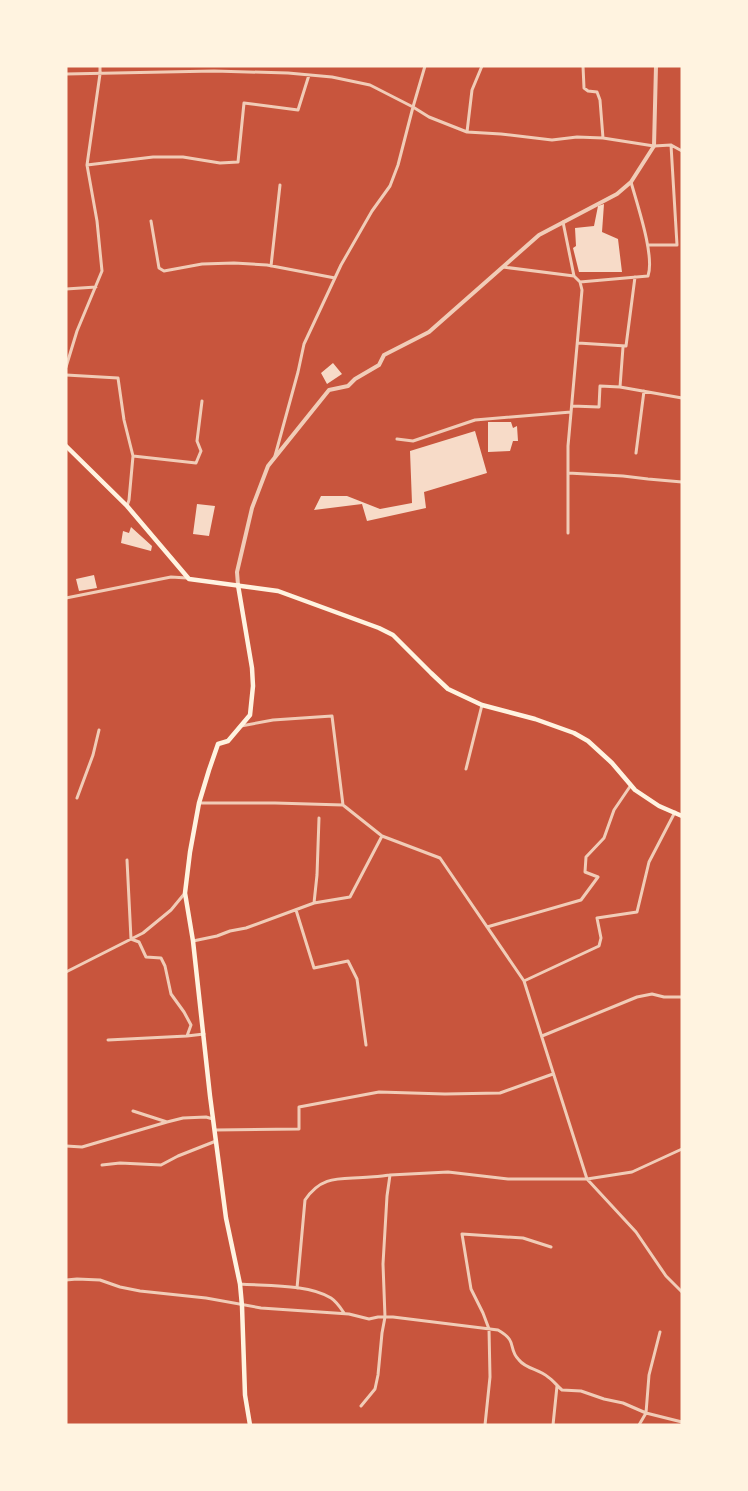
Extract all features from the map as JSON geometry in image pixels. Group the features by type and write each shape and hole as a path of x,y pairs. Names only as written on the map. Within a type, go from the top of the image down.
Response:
{"main road":[{"path":"66,446 127,506 189,579 278,591 379,627 393,635 448,689 482,705 535,719 574,733 588,741 612,763 635,790 659,806 682,816"},
{"path":"238,585 252,668 250,715 228,741 218,744 208,770 199,803 185,893 193,941 226,1218 240,1284 245,1395 250,1425"}],"street":[{"path":"66,367 77,331 102,271 97,221 87,165 100,66"},
{"path":"273,459 304,344 341,265 372,211 390,186 398,165 425,66"},
{"path":"467,132 472,90 482,66"},
{"path":"583,66 584,88 597,92 600,99 603,138"},
{"path":"238,585 237,572 252,508 268,466 329,390 348,386 379,364 384,355 429,332 539,235 617,194 632,182 654,146 656,66"},
{"path":"66,74 214,71 332,77 370,85 413,106 429,117 467,132 552,140 577,137 603,138 654,146 671,145 682,151"},
{"path":"87,165 153,157 183,157 220,163 238,162 244,103 298,110 309,75"},
{"path":"648,245 677,245 671,145"},
{"path":"580,282 648,276 650,269 648,245 632,182"},
{"path":"271,266 280,185"},
{"path":"151,221 159,268 164,271 202,264 234,263 271,266 335,278"},
{"path":"563,222 574,276 580,282 582,290 568,446 568,533"},
{"path":"503,267 574,276"},
{"path":"620,387 623,346 626,346 635,277"},
{"path":"66,290 96,287"},
{"path":"577,343 623,346"},
{"path":"66,375 118,378 124,420 133,456 127,506"},
{"path":"572,406 599,406 600,386 620,387 682,398"},
{"path":"636,453 644,391"},
{"path":"133,456 196,463 201,451 197,441 202,401"},
{"path":"397,439 413,441 475,420 571,412"},
{"path":"568,472 682,482"},
{"path":"66,598 171,577 189,579"},
{"path":"466,769 482,705"},
{"path":"242,726 273,720 332,716 343,805"},
{"path":"77,798 93,755 99,730"},
{"path":"487,927 581,900 598,877 585,872 586,857 604,838 614,810 631,785"},
{"path":"199,803 343,805 382,837 440,858 525,981 586,1179 636,1232 666,1275 682,1292"},
{"path":"525,981 599,946 602,938 597,918 637,912 649,862 675,812"},
{"path":"314,903 319,818"},
{"path":"193,941 246,928 314,903 350,897 382,837"},
{"path":"127,861 131,939"},
{"path":"66,972 143,933 171,910 185,893"},
{"path":"296,910 314,968 348,962 357,979 366,1045"},
{"path":"131,939 138,942 146,957 161,958 171,994 191,1025 187,1036"},
{"path":"542,1036 637,997 652,994 682,997"},
{"path":"108,1040 204,1034"},
{"path":"215,1130 299,1129 299,1107 379,1092 500,1093 554,1074"},
{"path":"133,1111 167,1122"},
{"path":"66,1146 82,1147 183,1118 213,1119"},
{"path":"102,1165 120,1163 161,1165 216,1141"},
{"path":"297,1288 305,1200 318,1186 337,1178 448,1172 508,1179 586,1179 632,1172 682,1149"},
{"path":"361,1406 375,1389 386,1317 383,1264 390,1175"},
{"path":"485,1425 490,1377 489,1329 471,1289 462,1234 523,1238 550,1247"},
{"path":"66,1280 100,1280 140,1291 279,1310 344,1314 369,1319 386,1317 498,1330 511,1339 516,1358 521,1363 549,1377 562,1390 581,1391 646,1413 682,1422"},
{"path":"240,1284 314,1291 338,1303 344,1314"},
{"path":"639,1425 646,1413 649,1375 660,1332"},
{"path":"553,1425 557,1386"}],"building":[{"path":"604,204 602,232 618,239 622,272 579,272 573,248 576,246 575,228 594,226 598,206"},
{"path":"333,363 342,374 327,384 321,373"},
{"path":"488,422 511,422 513,428 517,426 518,441 513,441 510,451 488,452"},
{"path":"475,431 487,473 424,492 426,508 367,521 362,504 314,510 321,496 347,496 380,509 412,503 410,451"},
{"path":"197,504 215,506 209,536 193,534"},
{"path":"131,527 152,546 151,551 121,543 123,531 129,533"},
{"path":"94,575 97,588 79,591 76,579"}]}
